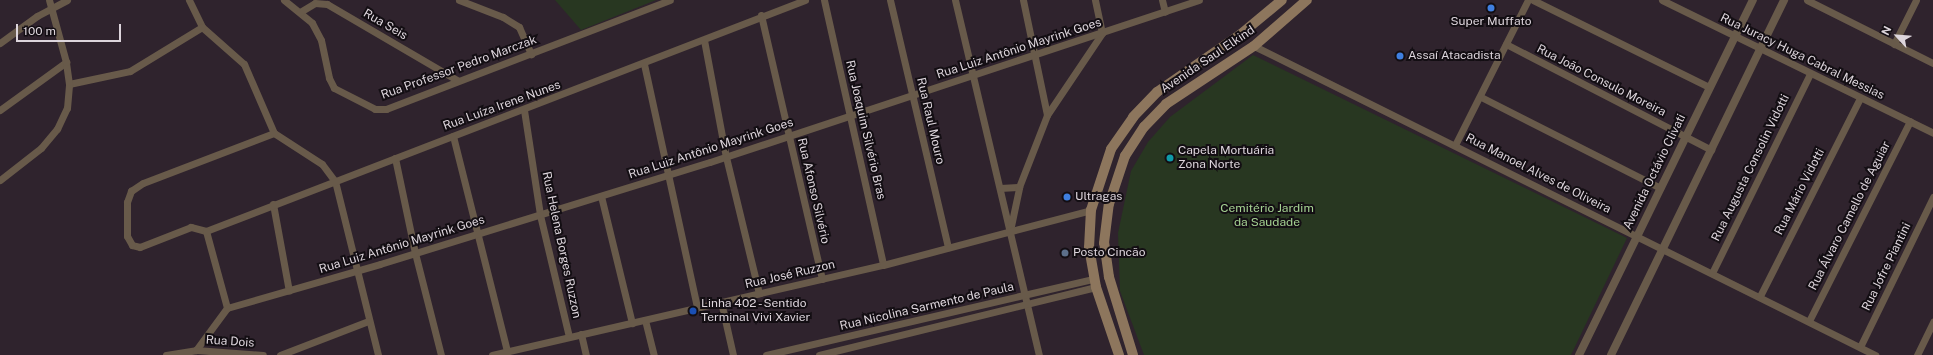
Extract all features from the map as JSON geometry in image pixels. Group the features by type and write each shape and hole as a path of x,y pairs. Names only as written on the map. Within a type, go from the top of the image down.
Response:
{"main road":[{"name":"Avenida Saul Elkind","path":"1119,355 1113,333 1095,283 1090,248 1091,210 1111,148 1144,105 1171,80 1241,34 1270,5 1282,0"},
{"name":"Avenida Saul Elkind","path":"1133,355 1108,277 1104,243 1113,188 1125,156 1144,127 1181,92 1254,46 1307,0"},
{"path":"1254,46 1250,41 1251,34 1266,21 1270,5"},
{"path":"1091,210 1100,212 1104,243"},
{"path":"1113,333 1125,355"}],"street":[{"path":"0,180 41,148 58,129 67,108 69,84 66,62 51,10 50,0"},
{"path":"0,43 37,16 51,10 67,0"},
{"path":"189,0 202,27 244,64 274,133 322,164 335,181 368,321 378,355"},
{"name":"Rua Professor Pedro Marczak","path":"284,0 312,23 321,40 329,78 334,88 375,110 386,109 457,80 531,54 670,0"},
{"path":"459,0 503,17 519,27 531,54"},
{"name":"Rua Luíza Irene Nunes","path":"206,231 273,204 644,64 761,15 805,0"},
{"name":"Rua Joaquim Silvério Bras","path":"824,0 883,265"},
{"name":"Rua Raul Mouro","path":"890,0 948,247"},
{"path":"956,0 1039,355"},
{"path":"1023,0 1036,56 1047,115"},
{"path":"1010,230 1019,187 1047,115 1102,33 1095,0"},
{"path":"1162,0 1165,12"},
{"name":"Rua Luiz Antônio Mayrink Goes","path":"227,308 356,271 667,176 1036,56 1199,0"},
{"path":"1455,145 1481,97 1528,0"},
{"path":"1533,0 1709,88"},
{"name":"Rua Juracy Huga Cabral Messias","path":"1662,0 1678,4 1760,49 1933,132"},
{"name":"Avenida Octávio Clivati","path":"1579,355 1753,0"},
{"path":"1611,355 1784,0"},
{"path":"1807,0 1933,63"},
{"path":"1894,44 1916,0"},
{"name":"Rua Seis","path":"300,12 315,3 327,4 457,80"},
{"name":"Rua Afonso Silvério","path":"761,15 822,279"},
{"path":"69,84 130,71 202,27"},
{"path":"704,40 726,157 759,293"},
{"name":"Rua João Consulo Moreira","path":"1506,44 1711,150"},
{"name":"Rua Manoel Alves de Oliveira","path":"1254,46 1760,296 1875,355"},
{"path":"0,110 66,62"},
{"path":"644,64 667,176 697,308"},
{"name":"Rua Augusta Consolin Vidotti","path":"1712,273 1810,74"},
{"path":"1481,97 1660,188"},
{"name":"Rua Mário Vidotti","path":"1760,296 1860,98"},
{"name":"Rua Helena Borges Ruzzon","path":"524,110 540,215 569,337"},
{"name":"Rua Álvaro Camello de Aguiar","path":"1809,321 1910,121"},
{"path":"196,350 227,308 206,231 191,227 140,247 132,245 127,236 127,202 131,191 143,183 274,133"},
{"path":"453,136 478,234 512,352"},
{"path":"395,158 415,253 441,355"},
{"path":"1000,188 1019,187"},
{"path":"601,196 632,323"},
{"name":"Rua Jofre Piantini","path":"1860,347 1933,197"},
{"path":"273,204 289,291"},
{"name":"Rua José Ruzzon","path":"492,355 512,352 581,334 883,265 1010,230 1091,210"},
{"name":"Rua Nicolina Sarmento de Paula","path":"766,355 1025,296 1095,283"},
{"name":"Rua Nicolina Sarmento de Paula","path":"819,355 1028,305 1095,283"},
{"path":"721,302 733,355"},
{"path":"645,320 654,355"},
{"path":"280,355 368,321"},
{"path":"1917,355 1933,322"},
{"path":"581,334 586,355"},
{"name":"Rua Dois","path":"166,355 196,350 263,355"}],"green space":[{"path":"555,0 656,0 581,30"},
{"name":"Cemitério Jardim da Saudade","path":"1253,55 1627,238 1571,355 1144,355 1120,291 1118,233 1131,171 1148,142 1170,117"}],"place":[{"name":"Super Muffato","path":"1491,8"},
{"name":"Assaí Atacadista","path":"1400,56"},
{"name":"Capela Mortuária Zona Norte","path":"1170,158"},
{"name":"Ultragas","path":"1067,197"},
{"name":"Posto Cincão","path":"1065,253"},
{"name":"Linha 402 - Sentido Terminal Vivi Xavier","path":"693,311"}]}
